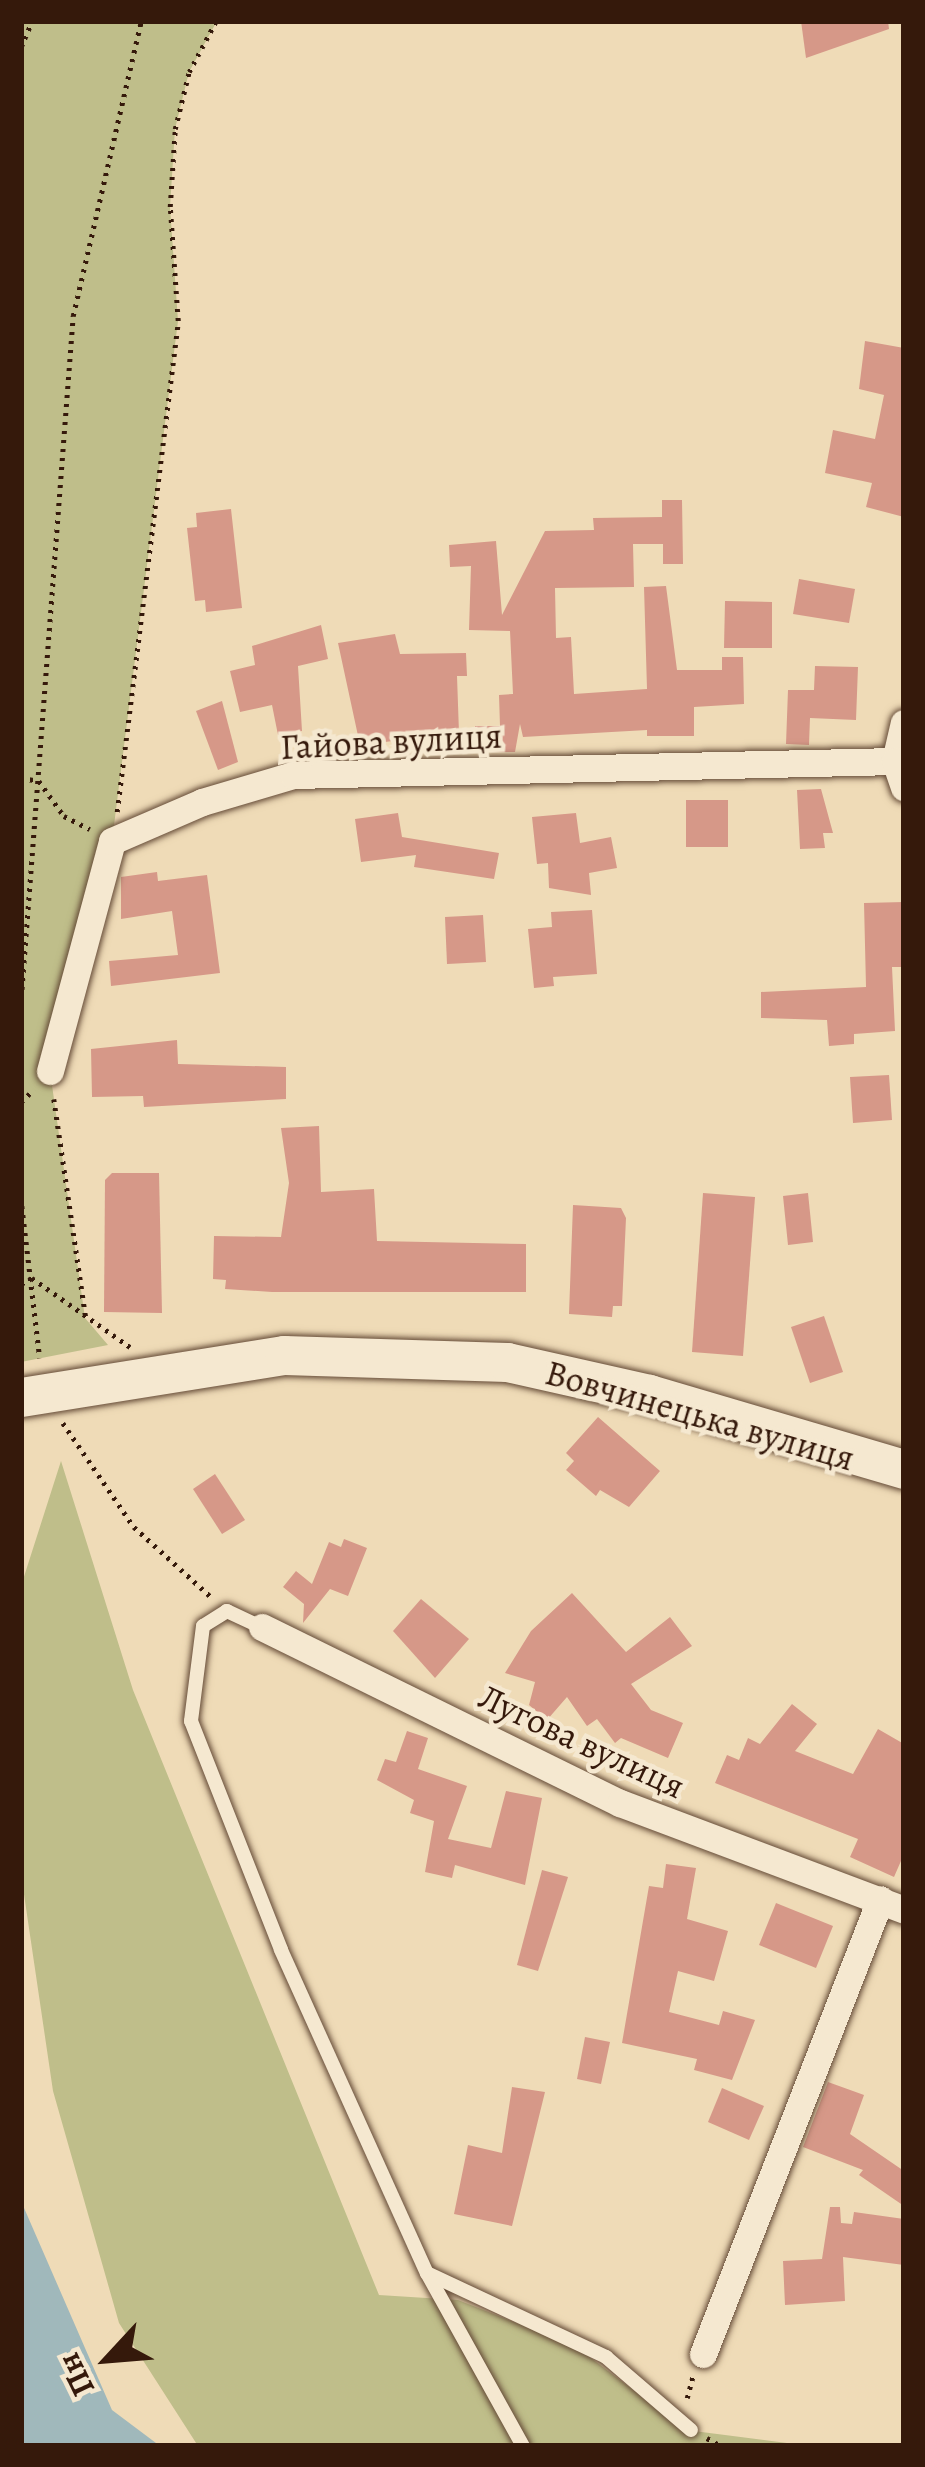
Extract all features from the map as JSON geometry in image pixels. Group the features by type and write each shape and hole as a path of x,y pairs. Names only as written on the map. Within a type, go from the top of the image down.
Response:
{"street":[{"path":"899,774 904,724"},
{"name":"Гайова вулиця","path":"112,841 293,775 899,774"},
{"path":"50,1071 112,841"},
{"name":"Вовчинецька вулиця","path":"21,1397 137,1373 284,1355 507,1362 649,1394 904,1469"},
{"name":"Лугова вулиця","path":"262,1627 620,1803 892,1905 704,2354"}],"lane":[{"path":"262,1627 227,1610 203,1626 191,1721 280,1950 427,2272 523,2446"},
{"path":"427,2272 606,2357 691,2430"}],"path":[{"path":"21,47 32,21"},
{"path":"21,999 73,316 140,21"},
{"path":"21,778 39,781 64,816 112,841 174,360 175,129 189,72 216,21"},
{"path":"50,1071 86,1318"},
{"path":"21,1198 41,1361"},
{"path":"21,1284 32,1278"},
{"path":"57,1414 134,1527 227,1610"},
{"path":"691,2430 686,2389 704,2354"}],"shaded area":[{"path":"21,21 217,21 189,72 175,129 170,207 178,321 112,841 50,1071 85,1318 108,1345 21,1362"},
{"path":"61,1461 133,1690 379,2295 458,2300 575,2346 686,2430 810,2446 198,2446 119,2323 53,2091 21,1874 21,1586"}],"water":[{"path":"21,2201 112,2410 160,2446 21,2446"}],"building":[{"path":"801,21 888,21 889,29 806,58"},
{"path":"865,341 904,348 904,517 866,507 872,483 825,473 833,430 875,439 884,395 859,389"},
{"path":"662,500 682,500 683,564 663,564 663,544 633,544 634,587 555,588 556,638 571,637 574,694 647,689 644,587 666,586 677,670 722,670 722,657 743,657 744,704 694,707 694,736 647,736 647,730 523,737 520,724 515,752 476,752 475,726 500,726 499,695 513,694 510,631 469,630 471,566 450,567 449,545 496,541 502,615 545,531 594,530 593,518 662,517"},
{"path":"231,509 242,608 206,612 205,600 195,601 187,528 197,527 196,513"},
{"path":"799,579 855,589 849,623 793,614"},
{"path":"725,601 772,602 772,648 724,648"},
{"path":"321,625 328,659 298,666 302,731 278,735 272,705 240,712 230,671 255,665 252,646"},
{"path":"395,634 400,654 466,653 467,676 457,676 459,733 360,745 338,643"},
{"path":"815,666 858,667 856,720 810,718 809,745 786,744 788,690 814,690"},
{"path":"222,701 238,762 218,770 196,711"},
{"path":"821,789 833,833 823,833 825,848 800,849 797,790"},
{"path":"686,800 728,800 728,847 686,847"},
{"path":"398,813 402,837 499,853 494,879 414,867 416,855 361,862 355,819"},
{"path":"576,813 580,843 611,837 617,868 589,873 591,895 549,888 548,863 537,864 532,817"},
{"path":"157,872 158,881 207,875 220,973 111,986 109,961 178,955 172,911 121,919 121,877"},
{"path":"904,902 904,967 892,967 895,1031 854,1034 854,1044 829,1046 827,1020 761,1018 761,992 866,987 864,903"},
{"path":"592,910 597,974 553,977 554,986 534,988 528,929 552,927 551,912"},
{"path":"483,915 486,962 447,964 445,917"},
{"path":"177,1040 178,1064 286,1067 286,1099 144,1107 143,1096 92,1097 91,1049"},
{"path":"889,1075 892,1120 853,1123 850,1077"},
{"path":"319,1126 321,1192 374,1189 377,1241 526,1244 526,1292 225,1289 226,1280 213,1279 214,1236 281,1237 289,1183 281,1128"},
{"path":"112,1173 159,1173 162,1313 104,1312 105,1180"},
{"path":"703,1193 755,1197 743,1356 692,1352"},
{"path":"808,1193 813,1242 788,1245 783,1196"},
{"path":"573,1205 621,1208 626,1218 622,1306 613,1306 612,1317 569,1314"},
{"path":"824,1316 843,1372 810,1383 791,1327"},
{"path":"598,1417 660,1471 629,1507 600,1490 596,1496 566,1470 574,1461 566,1453"},
{"path":"215,1474 245,1520 222,1534 193,1489"},
{"path":"344,1539 367,1548 348,1596 330,1589 303,1623 304,1604 283,1587 296,1571 312,1584 329,1542 341,1547"},
{"path":"572,1593 626,1652 670,1617 692,1646 631,1684 651,1710 683,1723 668,1758 621,1738 615,1743 597,1719 587,1726 567,1697 547,1720 529,1705 535,1682 505,1673 531,1631"},
{"path":"421,1599 469,1639 435,1678 393,1631"},
{"path":"792,1704 817,1724 795,1751 853,1774 878,1729 904,1744 904,1854 894,1877 850,1857 858,1839 715,1783 727,1755 739,1760 748,1738 760,1744"},
{"path":"407,1731 428,1738 418,1769 467,1786 448,1839 491,1848 506,1791 542,1798 525,1885 455,1865 452,1878 425,1872 434,1821 410,1813 414,1800 377,1780 385,1759 396,1762"},
{"path":"666,1864 696,1868 687,1919 728,1931 714,1981 678,1971 669,2012 719,2025 723,2011 755,2020 732,2080 694,2070 697,2059 622,2043 649,1886 663,1888"},
{"path":"542,1870 568,1877 538,1971 517,1965"},
{"path":"776,1903 833,1926 816,1968 759,1945"},
{"path":"585,2037 610,2042 601,2084 577,2079"},
{"path":"828,2082 864,2095 850,2134 904,2171 904,2206 859,2175 863,2170 803,2147"},
{"path":"512,2087 545,2092 512,2226 454,2214 468,2145 502,2153"},
{"path":"722,2088 764,2106 749,2140 708,2122"},
{"path":"830,2207 840,2207 841,2223 852,2224 854,2212 904,2219 904,2265 843,2257 845,2301 785,2305 783,2261 822,2259"}]}
